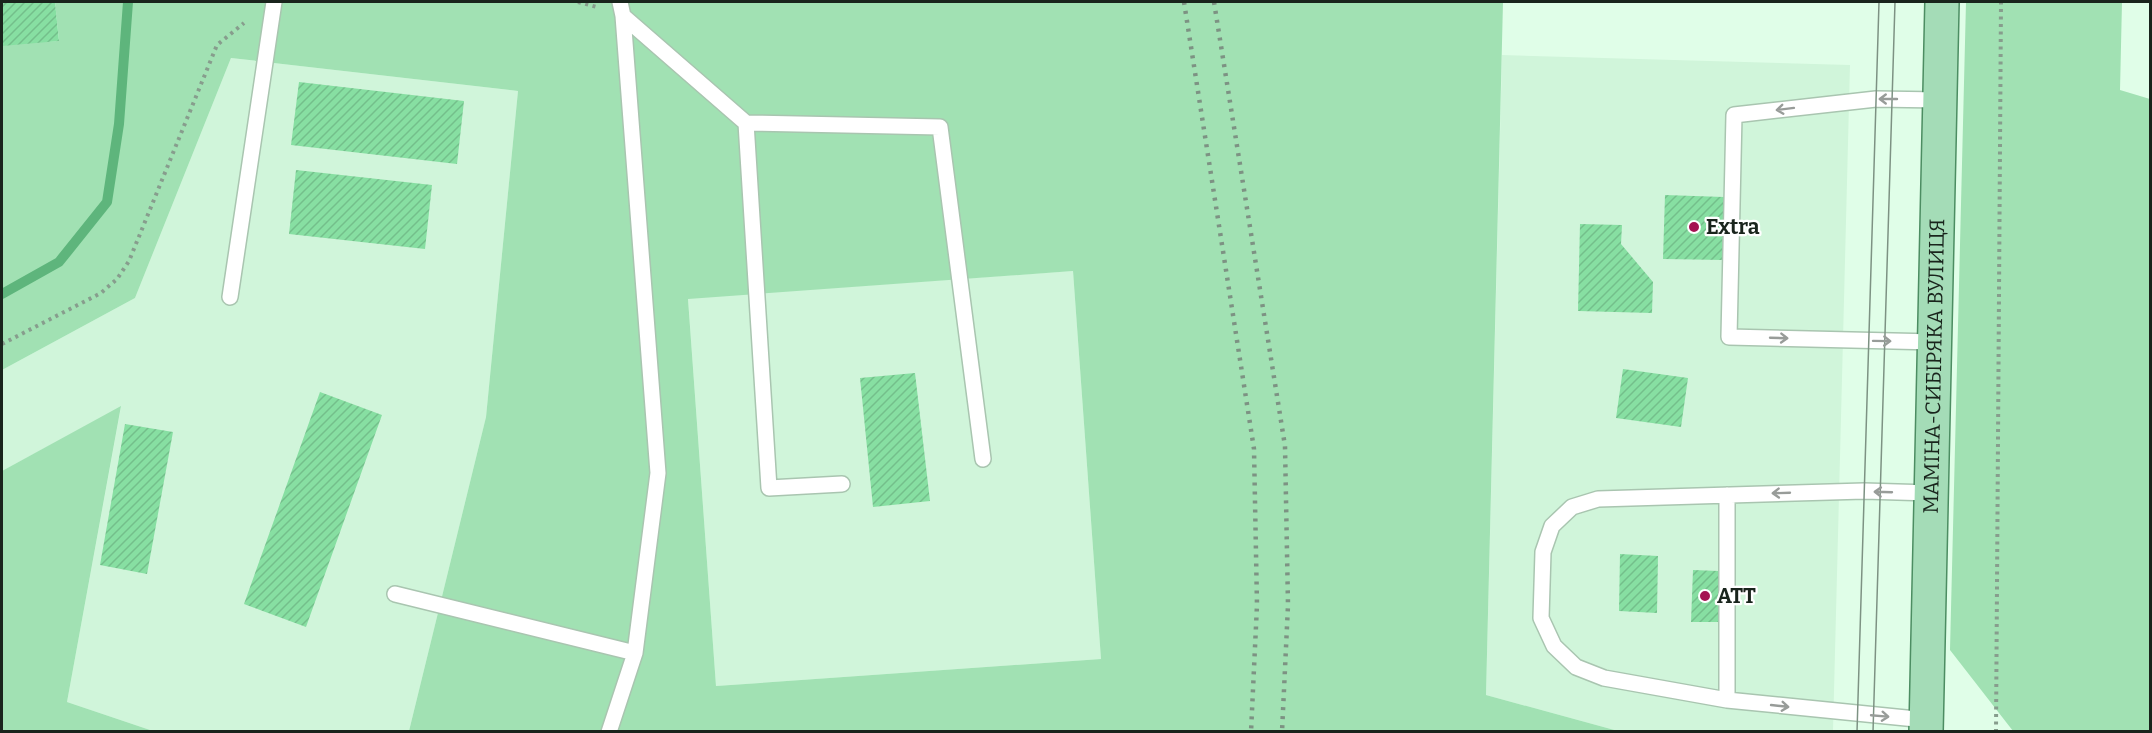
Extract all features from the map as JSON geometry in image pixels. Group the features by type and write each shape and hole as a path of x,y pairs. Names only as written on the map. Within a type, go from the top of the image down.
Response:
{"main road":[{"name":"МАМІНА-СИБІРЯКА ВУЛИЦЯ","path":"1926,726 1942,2"}],"lane":[{"path":"230,297 274,2"},
{"path":"622,8 746,123 940,127 983,459"},
{"path":"609,732 635,653 658,473 622,8"},
{"path":"1935,342 1729,337 1734,115 1876,99 1940,100"},
{"path":"746,123 769,488 842,484"},
{"path":"1926,726 1726,700 1604,678 1576,667 1554,646 1541,618 1543,552 1552,526 1572,507 1598,499 1864,491 1931,493"},
{"path":"1726,700 1727,495"},
{"path":"395,594 635,653"}],"path":[{"path":"1996,732 2001,2"},
{"path":"2,344 101,292 117,279 129,261 217,45 252,16"}],"shaded area":[{"path":"1502,55 1850,65 1833,731 1618,731 1486,695"},
{"path":"231,58 518,91 486,417 409,731 153,731 67,702 121,407 2,471 2,370 135,298"},
{"path":"1073,271 1101,659 716,686 688,298"}],"green space":[{"path":"55,2 1503,2 1486,695 1618,731 409,731 486,417 518,91 231,58 135,298 2,370 2,44 59,41","holes":["1073,271 1101,659 716,686 688,299"]},
{"path":"1966,2 2122,2 2120,90 2150,99 2150,731 2013,731 1950,650"},
{"path":"121,406 67,702 153,731 2,731 2,471"}],"building":[{"path":"2,2 55,2 59,41 2,46"},
{"path":"299,82 464,101 457,164 291,145"},
{"path":"296,170 432,185 425,249 289,234"},
{"path":"1665,195 1724,197 1722,260 1663,259"},
{"path":"1580,224 1622,225 1621,244 1653,282 1652,313 1578,311"},
{"path":"1623,369 1688,378 1681,427 1616,418"},
{"path":"915,373 930,501 873,507 860,378"},
{"path":"320,392 382,415 306,627 244,604"},
{"path":"125,424 173,432 147,574 100,565"},
{"path":"1620,554 1658,556 1657,613 1619,611"},
{"path":"1693,570 1719,571 1718,622 1691,622"}],"waterway":[{"path":"2,294 59,262 107,202 119,124 128,2"}],"tram line":[{"path":"1857,732 1879,2"},
{"path":"1873,732 1895,2"}],"railway":[{"path":"1184,2 1254,449 1257,605 1251,732"},
{"path":"1214,2 1285,446 1288,605 1282,732"}],"place":[{"name":"Extra","path":"1694,227"},
{"name":"ATT","path":"1705,596"}]}
